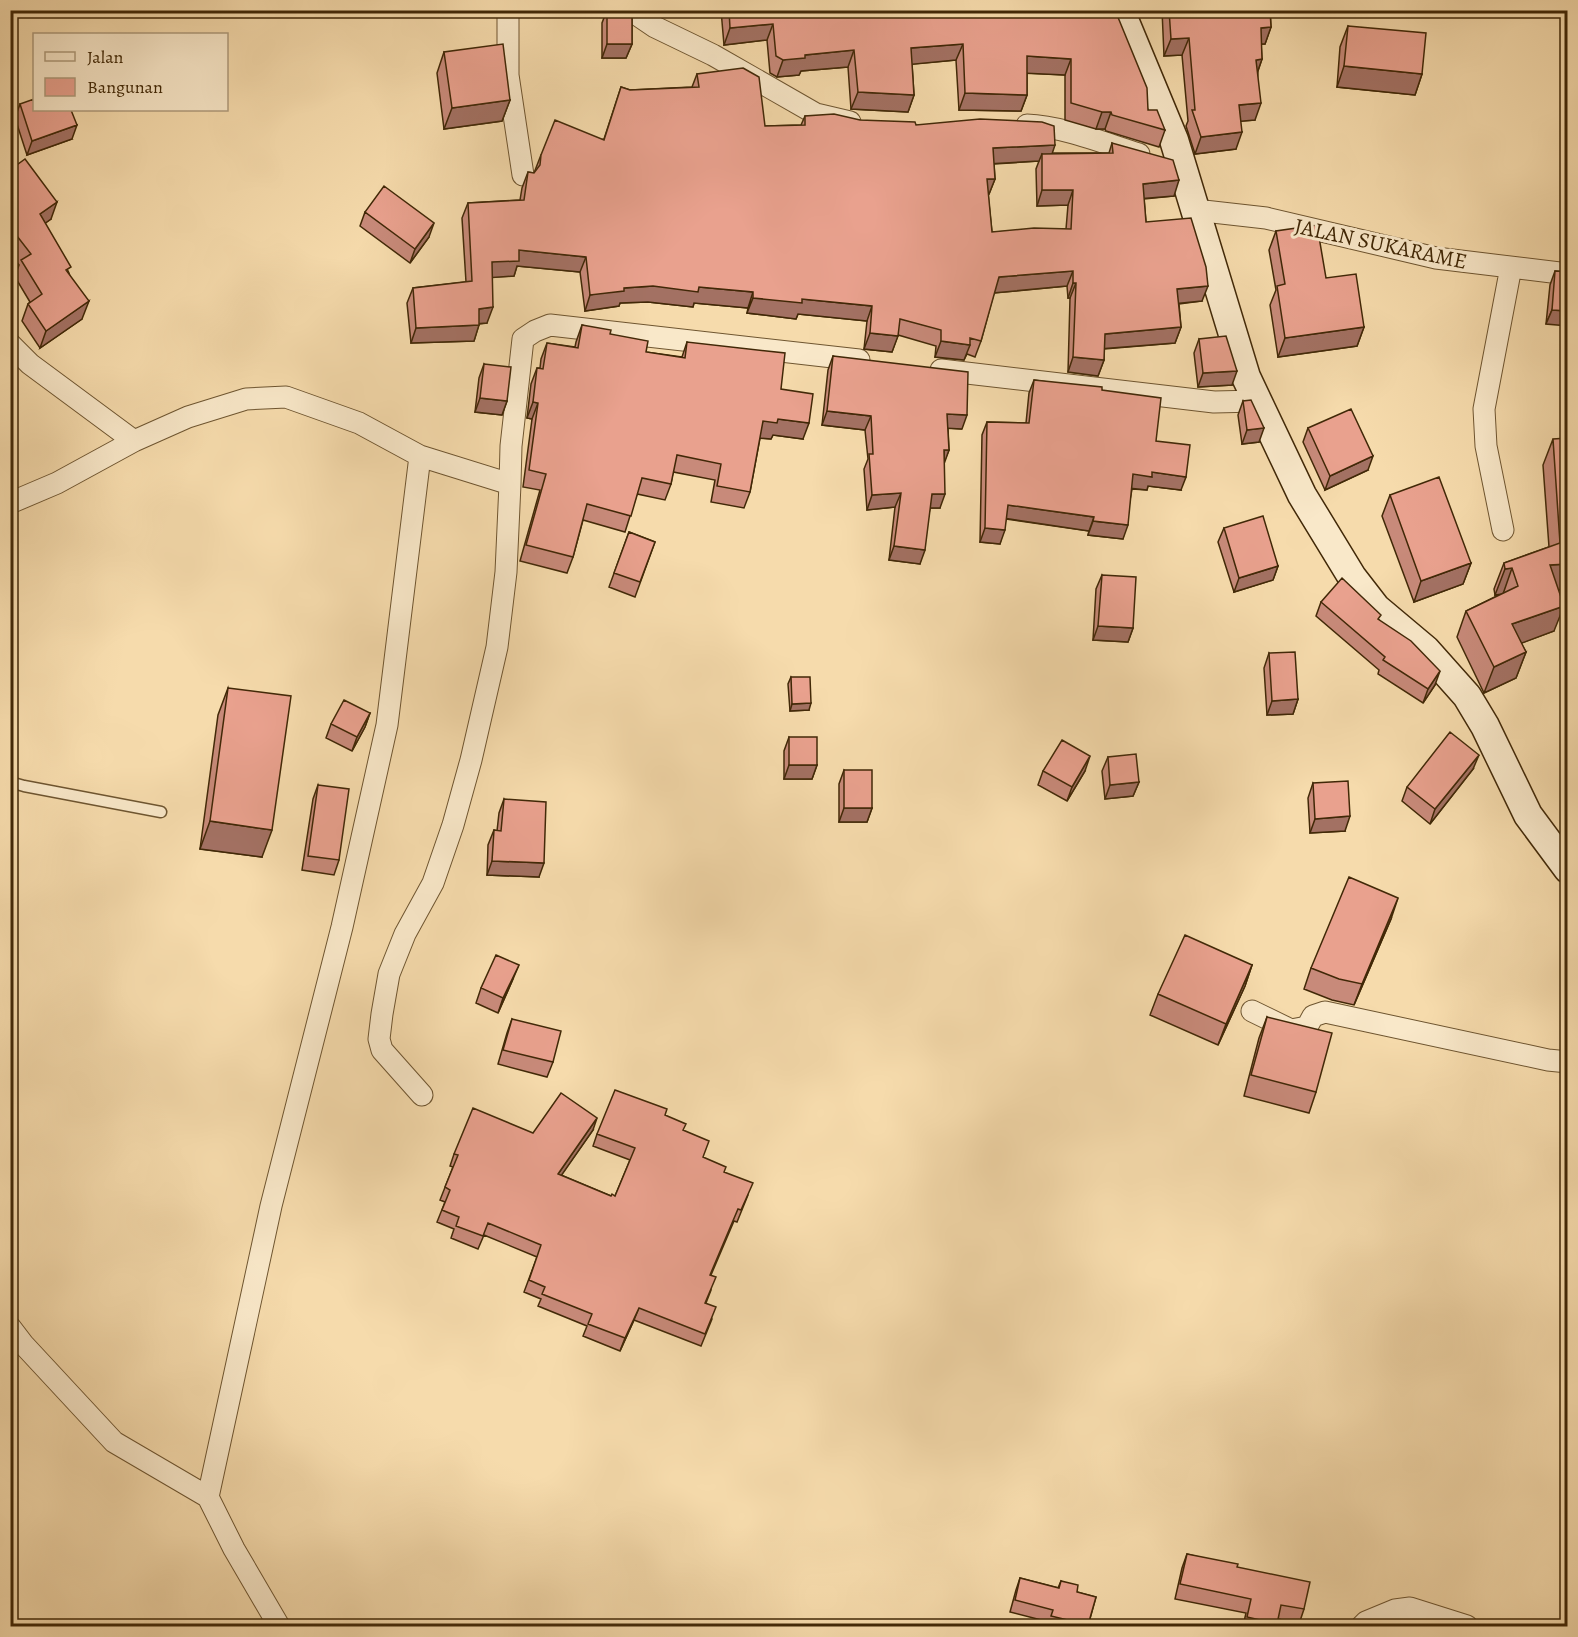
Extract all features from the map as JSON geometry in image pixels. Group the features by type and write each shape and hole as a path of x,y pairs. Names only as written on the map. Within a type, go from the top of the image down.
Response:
{"street":[{"path":"508,10 508,75 523,175"},
{"path":"630,10 655,27 713,55 816,114 868,124"},
{"path":"1120,10 1183,167 1246,377 1302,495 1352,577 1376,608 1426,650 1467,696 1485,726 1528,815 1568,869"},
{"path":"1006,124 1038,125 1183,167"},
{"name":"JALAN SUKARAME","path":"1195,210 1266,218 1436,258 1568,274"},
{"path":"1503,530 1486,446 1484,409 1511,267"},
{"path":"422,1095 382,1050 379,1039 382,1014 389,974 405,934 433,883 453,825 471,760 497,646 506,572 511,446 523,339 550,325 882,363"},
{"path":"10,344 30,364 134,441"},
{"path":"918,367 1214,402 1257,401"},
{"path":"10,503 57,483 134,441 188,417 246,399 286,396 359,423 420,456 510,484"},
{"path":"208,1497 271,1206 342,927 387,725 420,456"},
{"path":"1252,1011 1291,1030 1306,1027 1313,1016 1324,1012 1548,1060 1568,1062"},
{"path":"10,1327 114,1442 208,1497 234,1549 279,1626"},
{"path":"1362,1626 1366,1622 1395,1610 1410,1608 1467,1626"}],"lane":[{"path":"10,782 161,812"}],"building":[{"path":"607,10 632,10 632,44 607,44"},
{"path":"729,10 1115,10 1147,88 1148,110 1157,110 1165,130 1112,115 1111,112 1102,112 1071,103 1071,59 1027,56 1027,95 965,93 963,44 911,48 914,95 858,92 854,50 805,55 805,58 783,60 776,56 773,24 730,28"},
{"path":"1169,10 1270,10 1271,27 1261,28 1262,59 1256,60 1261,103 1239,105 1242,132 1201,137 1192,110 1195,110 1189,38 1171,39"},
{"path":"1348,26 1426,33 1422,74 1344,66"},
{"path":"503,44 510,100 452,108 444,52"},
{"path":"743,68 759,77 765,126 805,125 805,116 834,114 860,120 915,122 916,125 980,119 1042,122 1054,126 1055,145 993,148 995,179 987,179 992,232 1034,228 1071,229 1073,190 1042,190 1042,154 1113,153 1112,143 1173,160 1179,180 1143,184 1146,222 1191,218 1206,267 1208,286 1177,289 1181,327 1105,334 1104,360 1073,357 1076,283 1073,283 1073,271 999,277 981,341 970,338 970,345 941,341 941,330 900,319 898,336 870,333 872,306 802,299 802,303 753,298 753,292 699,287 698,292 653,286 624,288 624,291 590,295 586,257 519,250 519,261 492,262 493,307 479,309 479,325 416,328 413,288 472,281 468,203 524,200 528,172 534,173 540,165 541,155 555,120 604,140 621,87 630,90 699,87 697,74"},
{"path":"33,99 33,111 71,111 77,125 32,141 20,104"},
{"path":"25,159 57,202 40,214 71,267 66,270 89,301 46,331 28,304 42,294 21,260 31,254 10,227 10,170"},
{"path":"384,186 434,223 415,249 365,212"},
{"path":"1317,225 1326,278 1356,274 1364,327 1285,338 1277,286 1285,284 1276,231"},
{"path":"1555,271 1568,272 1568,311 1552,310"},
{"path":"582,325 611,330 610,334 648,341 646,352 685,358 687,342 785,353 781,389 813,394 809,423 778,419 777,423 763,421 750,492 717,486 721,464 677,455 671,484 642,478 631,516 587,504 573,557 526,545 546,474 529,470 538,403 533,402 537,368 543,369 547,343 578,348"},
{"path":"1226,336 1237,371 1203,373 1199,339"},
{"path":"833,356 968,372 967,415 947,414 949,450 944,450 945,494 932,494 925,550 894,546 901,493 872,495 869,454 873,454 871,416 827,411"},
{"path":"484,364 511,367 507,401 480,398"},
{"path":"1034,380 1102,387 1102,390 1161,398 1156,441 1190,445 1186,477 1152,472 1152,477 1133,474 1128,525 1093,521 1094,517 1008,505 1005,530 985,528 987,422 1029,423"},
{"path":"1251,400 1264,428 1247,430 1243,401"},
{"path":"1351,409 1373,456 1330,476 1308,428"},
{"path":"1568,438 1568,564 1550,565 1564,606 1512,624 1526,652 1494,667 1466,611 1518,586 1512,568 1505,569 1504,563 1560,543 1553,439"},
{"path":"1439,477 1471,563 1421,581 1390,495"},
{"path":"1263,516 1278,566 1239,578 1224,528"},
{"path":"629,532 655,542 640,582 614,573"},
{"path":"1102,575 1136,577 1133,628 1098,626"},
{"path":"1342,578 1381,615 1378,619 1411,641 1440,671 1428,689 1383,660 1385,657 1321,602"},
{"path":"1295,652 1298,699 1272,701 1269,653"},
{"path":"791,677 810,677 811,703 792,704"},
{"path":"228,688 291,696 272,830 210,821"},
{"path":"344,700 370,713 357,737 331,724"},
{"path":"1450,732 1479,755 1435,809 1407,787"},
{"path":"789,737 817,737 817,765 789,765"},
{"path":"1062,740 1090,756 1072,787 1043,771"},
{"path":"1136,754 1139,782 1110,785 1108,757"},
{"path":"844,770 872,770 872,808 844,808"},
{"path":"1348,781 1350,816 1315,819 1313,783"},
{"path":"318,785 349,789 339,860 308,856"},
{"path":"504,799 546,802 544,863 492,861 494,830 501,831"},
{"path":"1349,877 1398,898 1362,984 1339,979 1311,968"},
{"path":"1185,935 1252,965 1226,1024 1158,994"},
{"path":"496,955 519,965 503,998 481,988"},
{"path":"1267,1017 1332,1033 1316,1092 1251,1075"},
{"path":"512,1019 561,1031 553,1062 503,1050"},
{"path":"615,1090 667,1109 665,1115 686,1124 683,1130 709,1141 703,1157 726,1167 724,1172 753,1183 741,1210 738,1209 710,1275 716,1277 705,1303 716,1307 705,1334 639,1308 625,1338 588,1324 592,1314 542,1294 545,1287 529,1280 541,1245 488,1223 483,1236 456,1226 459,1217 442,1210 450,1190 445,1187 458,1155 454,1154 473,1108 533,1133 561,1093 597,1118 558,1174 615,1196 635,1148 597,1134"},
{"path":"1187,1554 1310,1582 1304,1609 1281,1605 1277,1624 1247,1617 1251,1599 1180,1584"},
{"path":"1020,1578 1059,1588 1061,1581 1078,1585 1077,1592 1096,1597 1088,1625 1051,1616 1053,1610 1015,1600"}]}
